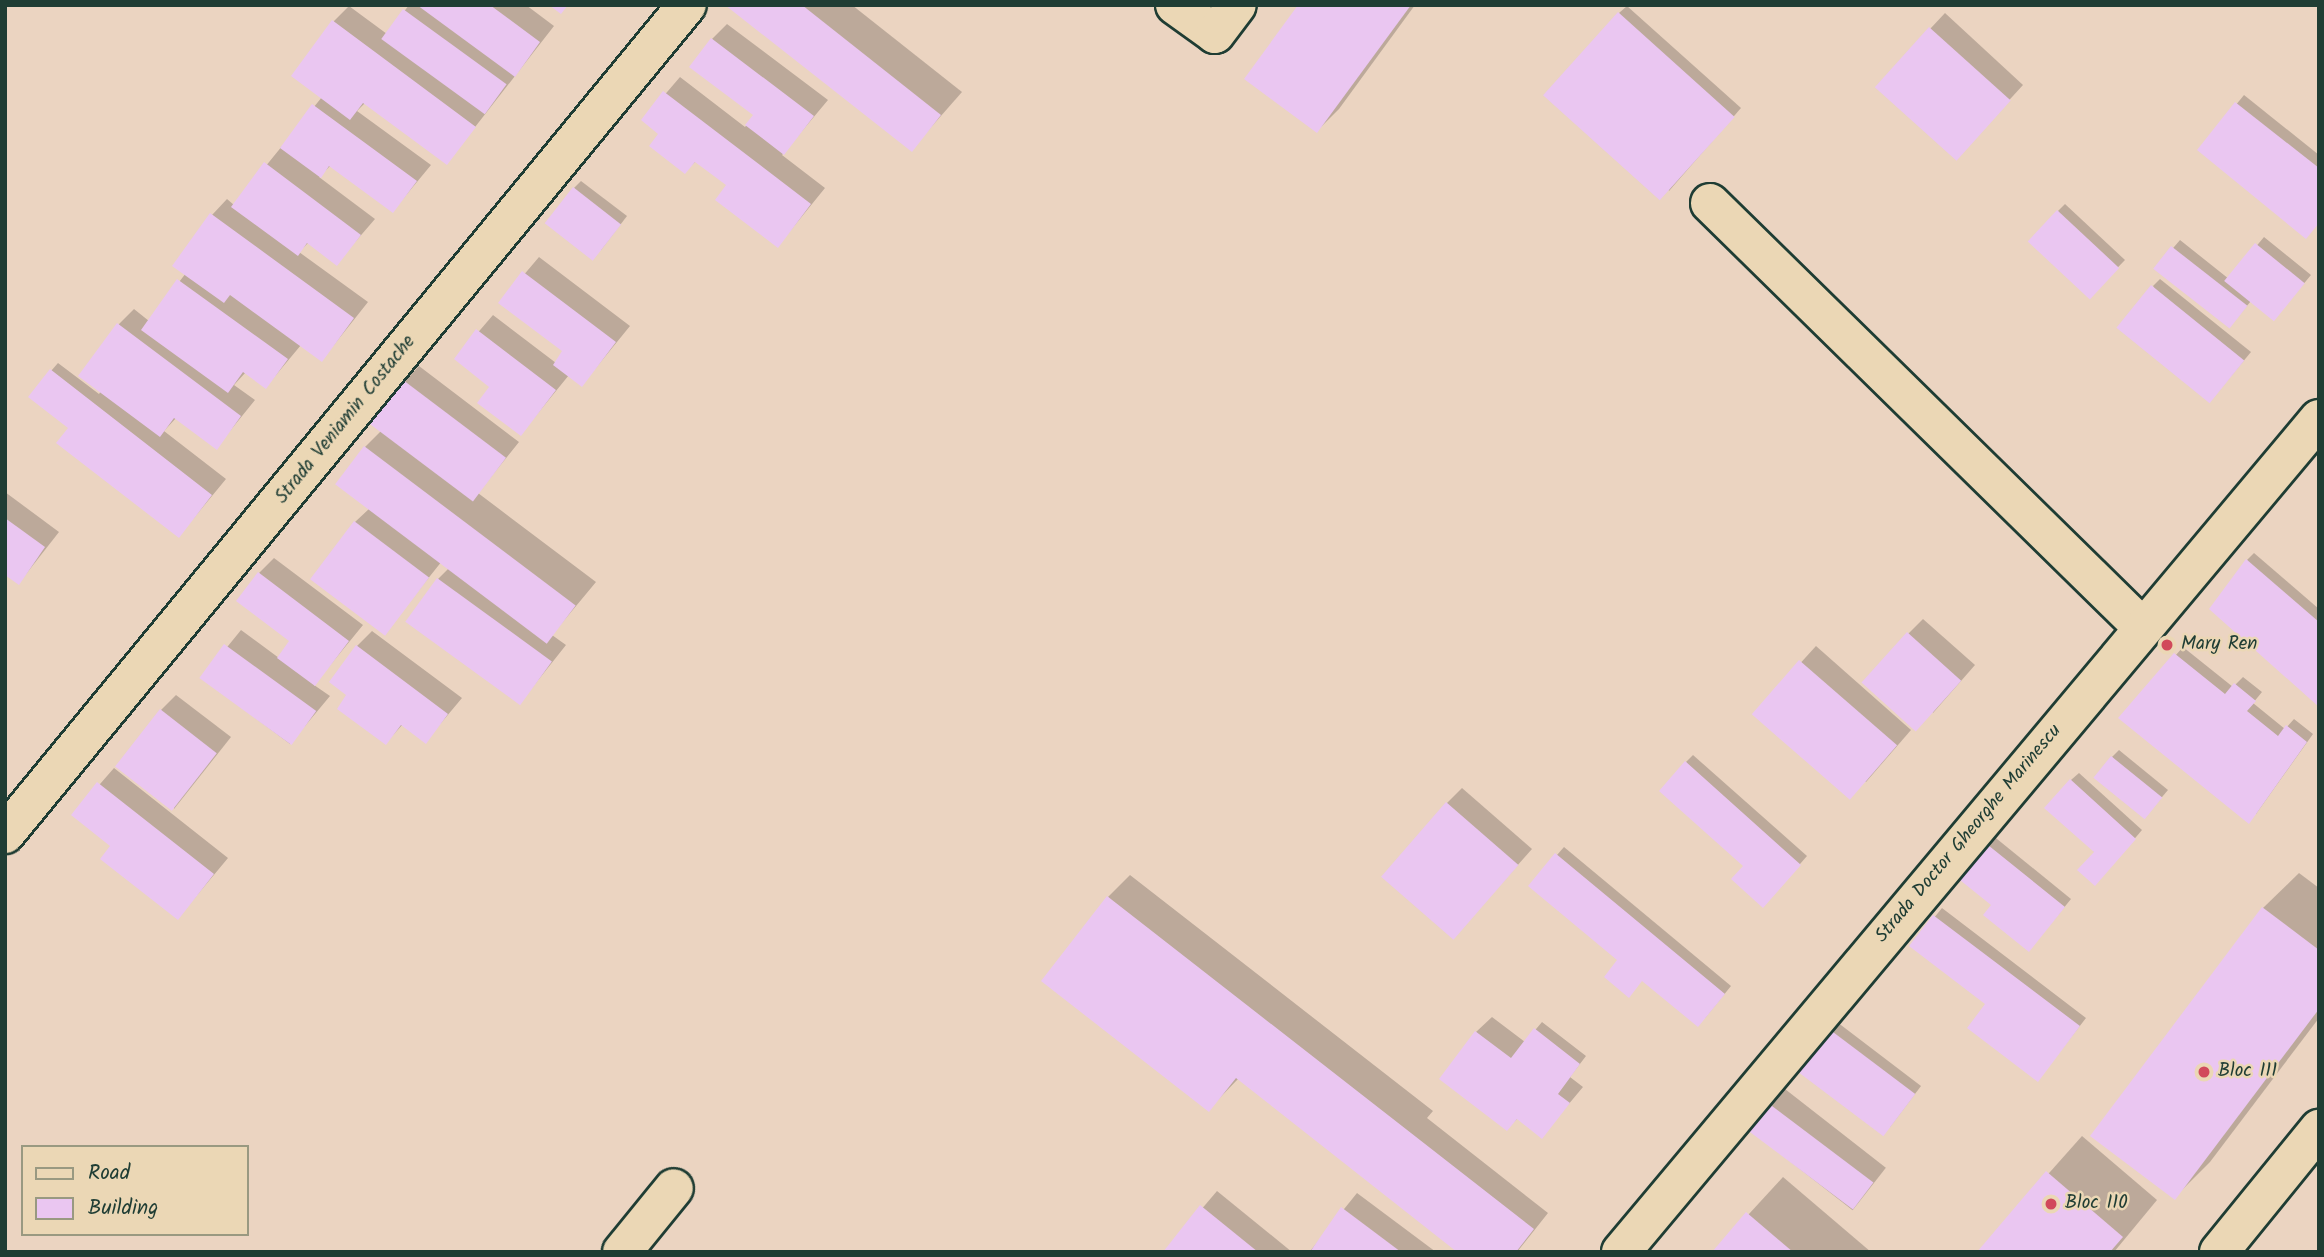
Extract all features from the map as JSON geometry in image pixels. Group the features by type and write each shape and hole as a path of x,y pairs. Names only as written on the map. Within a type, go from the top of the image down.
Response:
{"street":[{"name":"Strada Veniamin Costache","path":"5,834 687,5"},
{"path":"1175,5 1214,34 1237,5"},
{"path":"1710,203 2141,627"},
{"name":"Strada Doctor Gheorghe Marinescu","path":"1621,1252 2141,627 2319,419"},
{"path":"2219,1252 2319,1129"},
{"path":"622,1252 674,1188"}],"building":[{"path":"417,5 490,5 540,42 515,77"},
{"path":"549,5 568,5 561,14"},
{"path":"725,5 802,5 941,115 912,152"},
{"path":"1298,5 1411,5 1317,133 1244,79"},
{"path":"403,9 507,84 485,114 381,39"},
{"path":"1618,12 1735,117 1660,200 1543,95"},
{"path":"332,20 476,127 447,165 363,103 350,120 291,76"},
{"path":"1929,27 2011,101 1957,161 1875,87"},
{"path":"711,38 814,116 784,155 745,125 753,115 689,67"},
{"path":"663,91 811,204 778,248 715,200 726,185 695,162 685,174 649,146 658,134 641,120"},
{"path":"2235,102 2319,168 2319,223 2306,239 2197,150"},
{"path":"312,104 417,181 393,213 329,166 321,178 280,148"},
{"path":"264,162 361,235 337,266 307,243 298,256 231,207"},
{"path":"573,187 621,225 593,261 545,223"},
{"path":"2057,210 2119,268 2090,299 2028,241"},
{"path":"210,213 354,318 322,362 230,295 224,303 172,266"},
{"path":"2255,243 2305,283 2274,321 2224,281"},
{"path":"2171,246 2247,306 2230,329 2153,269"},
{"path":"522,271 616,342 582,387 553,365 562,351 498,303"},
{"path":"177,279 288,359 266,389 243,372 228,393 141,330"},
{"path":"2151,285 2244,361 2210,403 2116,328"},
{"path":"117,323 241,416 217,450 174,418 160,437 78,376"},
{"path":"476,329 556,390 521,436 477,403 489,387 454,359"},
{"path":"50,369 212,495 179,538 56,443 68,428 28,397"},
{"path":"403,380 506,458 473,502 370,424"},
{"path":"364,446 576,605 547,644 335,484"},
{"path":"5,518 45,547 19,585 5,575"},
{"path":"354,521 429,578 385,636 310,579"},
{"path":"2246,559 2319,622 2319,707 2209,609"},
{"path":"258,572 349,641 315,686 277,658 289,641 236,601"},
{"path":"437,578 552,661 520,705 405,622"},
{"path":"1907,632 1961,681 1916,731 1861,683"},
{"path":"224,644 316,711 292,745 199,678"},
{"path":"356,645 448,714 426,744 401,725 386,745 337,709 346,695 329,682"},
{"path":"2174,653 2225,694 2234,683 2256,701 2247,711 2278,736 2286,725 2307,742 2249,824 2118,718"},
{"path":"1799,660 1897,745 1850,800 1752,714"},
{"path":"160,709 217,753 172,811 115,767"},
{"path":"2111,756 2162,798 2145,819 2093,778"},
{"path":"1685,761 1801,865 1763,908 1731,879 1743,866 1659,791"},
{"path":"2070,779 2136,839 2095,886 2077,870 2094,852 2044,808"},
{"path":"97,782 214,874 178,920 100,859 110,846 71,815"},
{"path":"1446,802 1518,865 1454,940 1381,877"},
{"path":"1978,837 2065,907 2029,952 1983,915 1991,905 1950,872"},
{"path":"1555,853 1725,994 1698,1027 1642,981 1629,998 1604,977 1617,960 1528,886"},
{"path":"1107,896 1534,1229 1516,1252 1457,1252 1236,1078 1209,1112 1041,981"},
{"name":"Bloc I11","path":"2262,907 2319,950 2319,1009 2175,1200 2090,1136"},
{"path":"1933,915 2080,1026 2038,1082 1967,1028 1985,1004 1909,946"},
{"path":"1534,1028 1580,1064 1558,1094 1570,1103 1542,1139 1517,1119 1507,1131 1439,1079 1475,1031 1511,1058"},
{"path":"1829,1029 1915,1094 1883,1136 1797,1071"},
{"path":"1768,1103 1873,1182 1853,1210 1748,1130"},
{"name":"Bloc I10","path":"2046,1171 2123,1237 2110,1252 1977,1252"},
{"path":"1200,1205 1258,1252 1163,1252"},
{"path":"1341,1207 1401,1252 1310,1252"},
{"path":"1746,1212 1793,1252 1712,1252"}],"place":[{"name":"Mary Ren","path":"2167,645"},
{"name":"Bloc I11","path":"2204,1072"},
{"name":"Bloc I10","path":"2051,1204"}]}
